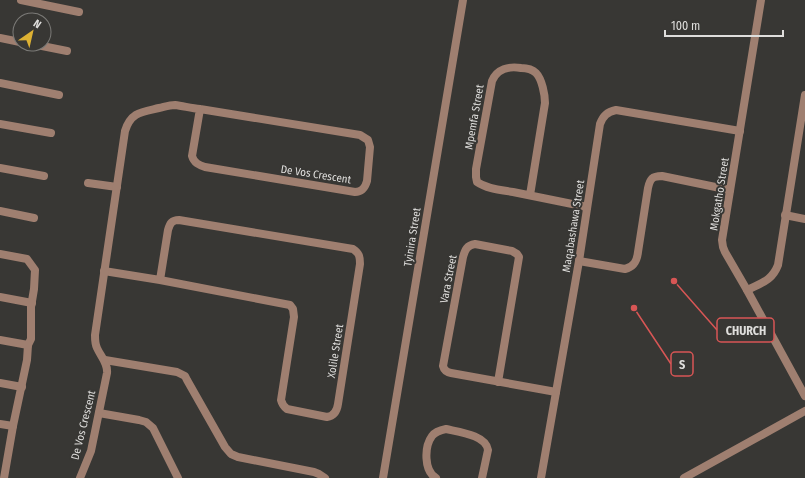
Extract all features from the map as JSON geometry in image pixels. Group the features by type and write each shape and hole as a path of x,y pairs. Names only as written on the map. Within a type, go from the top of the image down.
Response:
{"street":[{"path":"21,0 79,12"},
{"name":"Tyinira Street","path":"383,478 462,0"},
{"name":"Mokgatho Street","path":"762,0 722,240 725,252 805,396"},
{"path":"0,38 12,40"},
{"path":"52,48 67,51"},
{"name":"Mpemfa Street","path":"530,195 545,103 544,93 536,73 526,68 511,67 498,72 492,81 476,177 477,182 482,185 587,207"},
{"path":"0,83 59,95"},
{"path":"747,290 773,276 776,271 805,95"},
{"name":"De Vos Crescent","path":"80,478 91,451 108,368 95,343 95,335 125,131 130,120 141,112 171,105 200,109 360,135 368,140 370,148 366,186 360,192 355,192 200,166 193,160 192,156 200,109"},
{"name":"Maqabashawa Street","path":"541,478 600,124 604,116 607,113 616,110 740,131"},
{"path":"0,124 52,133"},
{"path":"0,168 44,176"},
{"path":"578,261 625,269 634,264 637,258 648,188 651,179 654,177 662,176 730,190"},
{"path":"88,183 117,187"},
{"path":"0,211 34,218"},
{"path":"785,216 805,219"},
{"name":"Xolile Street","path":"104,271 160,280 290,306 293,309 294,317 281,402 287,409 327,417 331,416 336,411 360,264 360,257 353,249 175,220 170,225 168,230 160,280"},
{"name":"Vara Street","path":"498,382 519,257 512,251 472,244 466,248 463,257 443,366 445,371 498,382 556,392"},
{"path":"0,254 27,259 36,270 32,303 31,339 28,345 27,360 14,426 3,467 4,478"},
{"path":"0,297 32,303"},
{"path":"0,340 28,345"},
{"path":"105,360 178,372 185,376 225,447 231,454 238,457 314,472 325,478"},
{"path":"0,383 22,388"},
{"path":"684,478 805,411"},
{"path":"99,413 139,420 150,425 153,428 178,478"},
{"path":"0,424 14,426"},
{"path":"436,478 429,470 427,450 432,436 437,432 446,429 477,437 488,447 482,478"}],"place":[{"name":"CHURCH","path":"674,281"},
{"name":"S","path":"634,308"}]}
